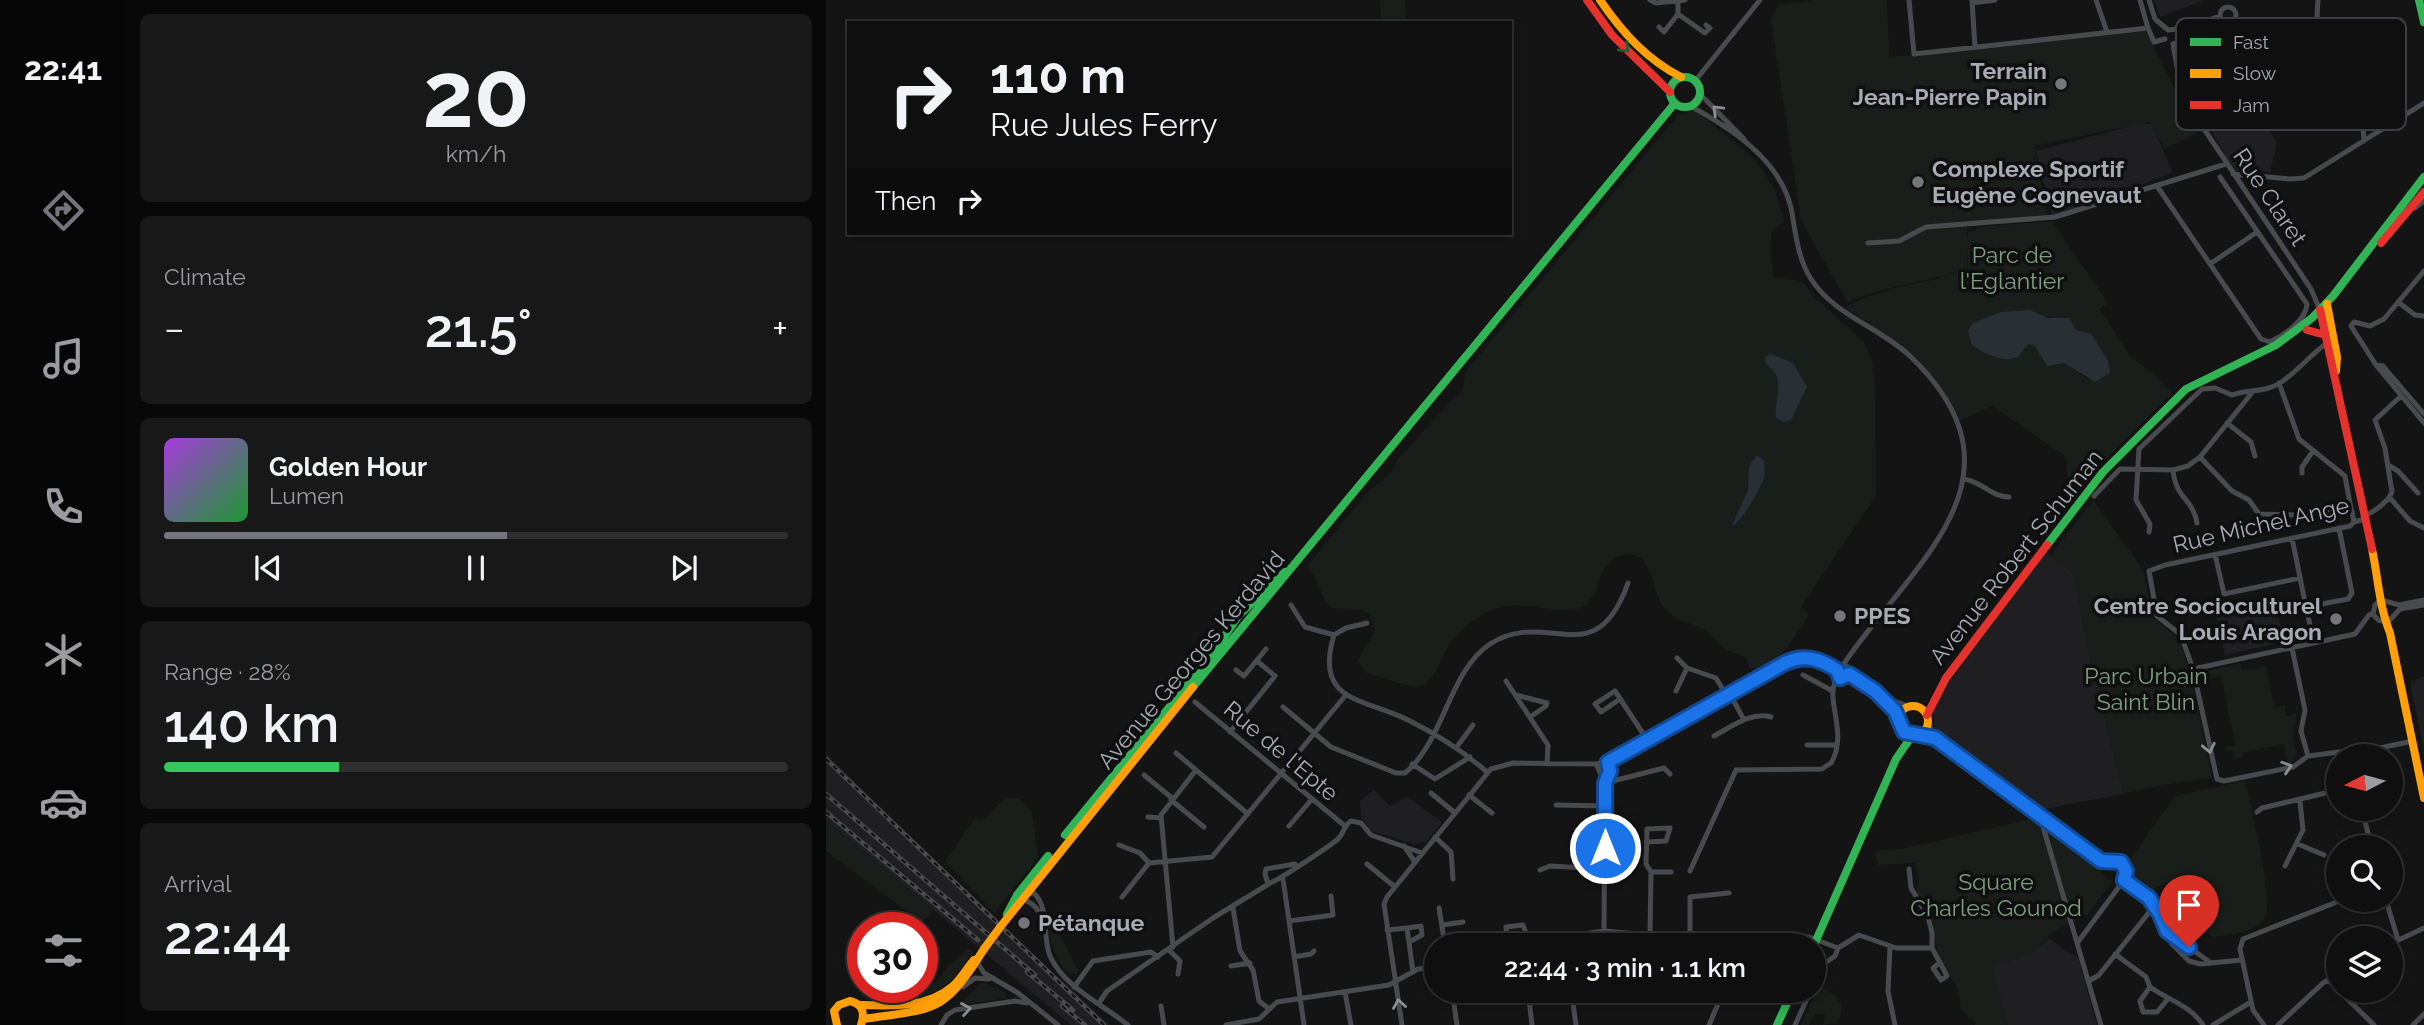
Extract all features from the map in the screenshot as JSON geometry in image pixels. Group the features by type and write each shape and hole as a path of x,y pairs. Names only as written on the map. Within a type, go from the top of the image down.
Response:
{"main road":[{"path":"1587,0 1612,36 1670,92 1675,103"},
{"path":"1600,0 1629,38 1665,68 1695,81 1699,93 1696,101 1690,106 1675,103"},
{"path":"2418,0 2424,22"},
{"path":"1670,92 1673,83 1681,77"},
{"path":"1309,547 1675,103"},
{"name":"Avenue Robert Schuman","path":"1912,706 1925,703 1941,687 2103,472 2186,389 2218,371 2276,345 2324,310 2424,177"},
{"name":"Avenue Robert Schuman","path":"2218,371 2272,352 2306,330 2424,192"},
{"path":"2324,310 2335,381 2381,596 2381,611 2387,624 2424,798"},
{"path":"2306,330 2329,340"},
{"name":"Avenue Georges Kerdavid","path":"1024,897 1032,875 1211,656 1239,615 1309,547"},
{"name":"Avenue Georges Kerdavid","path":"1024,897 1097,803 1309,547"},
{"name":"Avenue Robert Schuman","path":"1928,718 1941,687"},
{"path":"1820,933 1896,759 1902,737 1899,718 1912,706 1928,718 1924,731 1909,740 1896,759"},
{"path":"1901,729 1908,734 1918,735"},
{"path":"2416,755 2424,780"},
{"path":"836,1025 830,1013 847,999 861,1005 885,1006 924,1001 944,993 983,951 1024,897"},
{"path":"861,1005 863,1022 929,1008 947,1000 970,973 983,951"},
{"path":"1777,1025 1787,1003"},
{"path":"826,1023 836,1025"}],"street":[{"path":"1650,0 1656,3 1681,1 1678,14 1664,32 1659,27"},
{"path":"1695,81 1760,0"},
{"path":"1909,0 1914,54 2148,28"},
{"path":"1975,47 1972,1 1995,0"},
{"path":"2096,0 2107,32"},
{"path":"2140,0 2154,42 2165,40 2176,43"},
{"path":"2149,0 2155,19 2168,30 2176,32"},
{"path":"2221,18 2224,9 2231,8 2236,0"},
{"path":"2317,18 2318,0"},
{"path":"2231,8 2236,13 2235,18"},
{"path":"1678,14 1705,33 1710,28 1706,26"},
{"path":"2165,40 2168,30"},
{"name":"Rue Claret","path":"2173,44 2176,61"},
{"path":"1690,871 1736,771 1824,768 1834,758 1839,723 1831,690 1838,673 1939,540 1957,506 1964,479 1962,441 1954,417 1938,388 1927,373 1896,344 1838,307 1821,292 1803,263 1791,209 1780,179 1766,160 1699,93"},
{"path":"2406,114 2424,103"},
{"path":"1690,106 1745,141"},
{"name":"Rue Claret","path":"2205,130 2324,310"},
{"path":"2363,130 2364,141"},
{"path":"2232,174 2304,178 2381,130"},
{"path":"1868,243 1899,241 1926,227 2050,218 2226,164"},
{"path":"2157,186 2261,339 2270,342 2293,326 2306,311 2307,304 2220,177"},
{"path":"2415,208 2424,201"},
{"path":"2210,264 2257,232"},
{"path":"2424,272 2384,318 2370,326 2357,322 2352,324 2352,330 2360,336 2376,365 2424,423"},
{"path":"2398,302 2415,315 2424,316"},
{"path":"2094,496 2120,469 2173,470 2188,466 2200,457 2251,394 2279,383 2329,340"},
{"path":"2376,365 2383,366 2424,414"},
{"path":"2279,383 2299,439 2345,476 2354,522"},
{"path":"2149,532 2150,524 2136,500 2139,449 2196,393 2215,388 2232,396 2237,411"},
{"path":"2232,396 2243,391 2251,394"},
{"path":"2401,396 2375,420 2393,486 2390,498 2410,521 2424,528"},
{"path":"2227,423 2251,442 2255,456"},
{"path":"2302,473 2302,467 2313,451"},
{"path":"2200,457 2232,491 2249,500 2259,514 2297,515 2351,509"},
{"path":"2388,465 2399,471 2418,493"},
{"path":"2173,470 2175,487 2194,510 2197,523"},
{"path":"1964,479 1977,481 1997,495 2009,497"},
{"name":"Rue Michel Ange","path":"2193,669 2181,635 2157,616 2148,575 2152,568 2350,526 2390,498"},
{"path":"2306,607 2348,599 2353,593 2339,528"},
{"path":"2292,538 2314,643"},
{"path":"2215,554 2224,594 2300,578"},
{"path":"1283,707 1331,747 1396,773 1405,773 1433,734 1465,669 1483,649 1499,639 1519,632 1539,631 1577,636 1594,630 1617,610 1628,583"},
{"path":"2373,614 2381,596 2395,608"},
{"path":"2395,608 2424,602"},
{"path":"1291,605 1305,627 1334,635 1351,626 1367,623"},
{"path":"2373,614 2387,624 2395,608"},
{"path":"2326,754 2308,756 2289,768 2224,781 2217,779 2193,669 2355,634 2369,615 2373,614"},
{"path":"1334,635 1329,671 1335,685 1345,696 1408,719 1470,757 1487,772"},
{"path":"2292,648 2305,710 2301,731 2308,756"},
{"path":"1236,670 1244,676 1266,649"},
{"path":"1677,658 1687,668 1716,678 1744,720"},
{"path":"1402,1025 1384,904 1487,772 1504,763 1608,762 1794,659 1812,658 1845,678 1849,674 1849,668 1843,665"},
{"path":"1230,732 1275,676 1257,660"},
{"path":"1676,691 1687,668"},
{"path":"1849,674 1875,691 1912,706"},
{"path":"1802,676 1831,690"},
{"path":"1506,681 1548,745 1547,764"},
{"path":"1620,699 1601,712 1595,704 1615,691 1648,741"},
{"path":"1875,691 1899,718"},
{"path":"1516,695 1547,702 1546,706 1530,717"},
{"path":"1122,897 1149,863 1212,857 1345,696"},
{"name":"Rue de l'Epte","path":"1195,702 1345,826"},
{"path":"1714,736 1744,720 1762,715 1771,717"},
{"path":"1928,718 1935,738"},
{"path":"1456,748 1473,725"},
{"path":"1918,735 1935,738 2101,861 2121,862 2126,871 2124,880 2078,942"},
{"path":"2399,744 2413,741"},
{"path":"1807,745 1837,745"},
{"path":"1176,753 1248,814"},
{"path":"1412,764 1435,779 1470,757"},
{"path":"1605,783 1610,771 1608,762"},
{"path":"1596,764 1605,783 1604,931"},
{"path":"1605,783 1664,768 1670,774"},
{"path":"1178,974 1180,961 1171,948 1161,818 1172,799 1196,770"},
{"path":"1144,775 1204,827"},
{"path":"1431,793 1455,813"},
{"path":"2257,812 2262,808 2326,793"},
{"path":"1469,795 1492,813"},
{"path":"1289,826 1312,799"},
{"path":"2285,866 2298,844 2304,824 2300,801"},
{"path":"1556,805 1606,806"},
{"path":"1148,817 1161,818"},
{"path":"2045,820 2042,823 2101,1025"},
{"path":"1099,1003 1107,991 1213,918 1268,884 1283,878 1340,837 1345,826 1351,821 1357,821 1371,835 1422,853"},
{"path":"1647,842 1666,841 1670,828 1647,829 1646,864 1651,872 1650,933"},
{"path":"1436,836 1451,852 1453,879"},
{"path":"1402,844 1415,862"},
{"path":"2298,844 2318,855 2324,855"},
{"path":"1119,845 1140,853 1149,863"},
{"path":"1268,884 1266,869 1299,864"},
{"path":"1367,864 1395,887"},
{"path":"1540,870 1550,866 1605,869"},
{"path":"1909,869 1911,888 1931,925 1932,948 1938,964"},
{"path":"1651,872 1671,872"},
{"path":"1283,878 1304,1025"},
{"path":"2124,880 2155,905 2177,951 2189,961 2194,964 2242,960"},
{"path":"1024,897 1034,893 1043,904 1050,956 1064,977 1128,1025"},
{"path":"1690,933 1690,897 1729,893"},
{"path":"1289,921 1333,915 1331,896"},
{"path":"2089,981 2099,975 2155,905"},
{"path":"2264,1025 2254,1014 2251,1002 2240,949 2243,939 2326,906"},
{"path":"1233,908 1240,951 1251,963 1258,998 1269,1009"},
{"path":"1439,908 1443,933"},
{"path":"1442,925 1463,922"},
{"path":"1507,933 1506,927 1514,924 1523,925 1525,933"},
{"path":"1387,930 1421,926 1422,935 1409,942"},
{"path":"1407,928 1413,972"},
{"path":"2403,938 2424,928"},
{"path":"2167,931 2211,963"},
{"path":"1592,933 1627,933"},
{"path":"1826,962 1835,956 1838,947 1858,935 1890,947 1912,950 1932,948"},
{"path":"1826,944 1838,947"},
{"path":"1890,947 1888,991 1895,1025"},
{"path":"1294,957 1314,951"},
{"path":"1074,987 1093,961 1151,952 1158,957"},
{"path":"2115,954 2146,976 2150,986 2167,1000 2175,1000 2197,1016 2203,1025"},
{"path":"977,962 984,974 1020,995 1058,1025"},
{"path":"1231,966 1251,963"},
{"path":"1226,1025 1261,1018 1277,1002 1396,982 1413,972 1424,970"},
{"path":"961,976 970,973 984,974"},
{"path":"947,1000 975,978 993,980"},
{"path":"2278,1025 2326,982"},
{"path":"1004,986 1015,1001"},
{"path":"2150,986 2140,1001 2143,1013 2157,1012 2167,1000"},
{"path":"1345,992 1351,1025"},
{"path":"1015,1001 1020,995"},
{"path":"941,1025 951,1012 1015,1001 1030,1003"},
{"path":"2213,1025 2251,1002"},
{"path":"1454,1003 1457,1025"},
{"path":"1529,1003 1532,1025"},
{"path":"1573,1003 1576,1025"},
{"path":"1709,1025 1718,1003"},
{"path":"1795,1025 1805,1003"},
{"path":"2352,1003 2374,1025"},
{"path":"1161,1006 1164,1025"},
{"path":"2413,1025 2424,1014"},
{"path":"1261,1018 1266,1024"}],"shaded area":[{"path":"2154,0 2205,0 2160,17"},
{"path":"2143,123 2151,124 2173,172 2101,201 2052,216 2036,151"},
{"path":"2211,130 2270,130 2277,143 2270,172 2236,171"},
{"path":"2030,310 2048,318 2069,318 2076,330 2091,334 2108,360 2110,373 2095,382 2064,363 2047,366 2035,346 2029,344 2020,355 2011,359 1987,354 1972,345 1968,331 1973,323 2001,312"},
{"path":"1771,354 1793,363 1807,387 1791,420 1784,422 1776,418 1778,382 1772,369 1766,364 1765,357"},
{"path":"1757,455 1764,461 1764,478 1745,512 1732,526 1748,490 1749,466"},
{"path":"2046,552 2074,574 2089,653 2123,794 2044,809 2024,800 1934,732 1933,705"},
{"path":"2275,600 2284,642 2225,655 2216,616"},
{"path":"2424,676 2424,750 2411,682"},
{"path":"826,754 994,918 1110,1025 1071,1025 826,820"},
{"path":"1374,790 1390,806 1407,797 1442,822 1426,842 1414,844 1372,831 1361,818 1360,801"},
{"path":"2049,938 2078,957 2097,1025 2008,1025 1991,966 2031,954"}],"green space":[{"path":"1380,0 1405,0 1406,21 1381,21"},
{"name":"Complexe Sportif Eugène Cognevaut","path":"1816,0 1887,0 1889,57 2145,30 2176,91 2176,130 2195,130 2197,133 2164,149 2149,122 2034,146 2047,215 1967,222 1967,238 1968,232 1976,231 1976,227 2052,221 2108,303 2099,309 2130,356 2154,374 2172,394 2108,456 2071,501 2065,456 1992,406 1958,421 1947,400 1923,368 1896,343 1845,307 1864,298 1945,275 1879,291 1847,302 1801,220 1771,20 1778,5","holes":["2043,316 2071,321 2076,331 2095,341 2108,360 2089,380 2064,363 2047,366 2035,346 2029,344 2021,353 2010,358 1998,357 1975,348 1973,323 1986,319"]},
{"path":"1695,111 1740,146 1763,170 1772,185 1784,222 1772,231 1770,249 1774,278 1802,281 1815,297 1864,342 1872,359 1875,388 1876,496 1801,607 1809,614 1777,658 1760,668 1750,668 1747,658 1727,650 1707,631 1676,618 1667,611 1659,599 1645,563 1639,557 1620,556 1605,568 1594,595 1581,608 1558,610 1522,606 1500,607 1477,618 1454,639 1432,677 1423,685 1416,688 1367,673 1358,661 1375,630 1369,614 1362,610 1332,608 1324,598 1308,565 1366,494 1391,473 1398,459 1461,393 1467,370 1679,114"},
{"name":"Parc Urbain Saint Blin","path":"2093,500 2143,570 2153,618 2180,639 2191,676 2212,778 2123,794 2089,653 2074,575 2051,555"},
{"path":"2240,663 2242,671 2266,666 2275,707 2285,705 2285,716 2297,713 2293,734 2297,754 2292,763 2288,764 2283,744 2242,753 2243,757 2234,759 2232,750 2226,751 2225,747 2235,745 2222,682 2220,676 2210,679 2209,671"},
{"path":"2245,781 2265,876 2267,911 2264,920 2254,928 2213,937 2187,914 2180,878 2155,888 2150,896 2128,877 2128,862 2175,796"},
{"path":"1005,798 1021,799 1032,812 1038,858 994,913 945,861 976,817 981,821"},
{"name":"Square Charles Gounod","path":"2031,819 2095,865 2112,883 2087,915 2057,929 2031,954 1992,966 2008,1025 1975,1025 1975,1020 1969,1018 1960,1007 1959,992 1941,961 1928,916 1916,893 1919,882 1915,863 1878,865 1875,851 1906,848"},
{"path":"826,820 934,911 908,912 826,851"},
{"path":"1050,915 1079,972 1076,974 1067,973 1058,960 1051,939"},
{"path":"969,949 974,952 959,972 938,991 938,979 949,965"},
{"path":"982,982 1005,992 1007,998 957,1006"},
{"path":"1826,990 1839,1000 1841,1010 1837,1023 1823,1025 1825,1014 1815,1014 1809,1025 1801,1025 1811,1003 1826,1003"}],"railway":[{"path":"826,759 1104,1025"},
{"path":"826,794 1035,975"},
{"path":"826,812 978,940"},
{"path":"1027,972 1073,1010"},
{"path":"1062,1006 1085,1025"}],"traffic: fast":[{"path":"2419,0 2424,22"},
{"path":"1685,77 1691,78 1699,86 1700,92 1699,98 1691,106 1685,107 1679,106 1671,98 1670,92 1671,86 1679,78 1685,77"},
{"path":"1193,687 1675,103"},
{"path":"2047,545 2103,472 2186,389 2276,345 2312,318 2333,296 2424,177"},
{"path":"1065,835 1211,656 1239,615 1285,572"},
{"path":"1819,933 1896,759 1909,740 1916,735"},
{"path":"1007,914 1017,895 1048,856"},
{"path":"1777,1025 1787,1003"}],"traffic: slow":[{"path":"1600,0 1636,44 1681,77"},
{"path":"2327,304 2337,357 2336,371"},
{"path":"2372,549 2424,798"},
{"path":"1001,926 1193,687"},
{"path":"1913,706 1919,707 1927,715 1928,721 1927,727 1919,735 1913,736 1907,735 1899,727 1898,721 1899,715 1907,707 1913,706"},
{"path":"984,949 1001,926"},
{"path":"864,1019 908,1013 936,1004 958,986 984,949"},
{"path":"861,1005 909,1004 932,998 953,986 974,960"},
{"path":"837,1025 834,1011 839,1005 850,1001 858,1004 862,1010 861,1025"}],"traffic: jam":[{"path":"1587,0 1612,35 1670,92"},
{"path":"2381,243 2424,192"},
{"path":"2320,310 2372,549"},
{"path":"2307,330 2325,335"},
{"path":"1927,715 1946,678 2047,545"}],"place":[{"name":"Terrain Jean-Pierre Papin","path":"2061,84"},
{"name":"Complexe Sportif Eugène Cognevaut","path":"1918,182"},
{"name":"PPES","path":"1840,616"},
{"name":"Centre Socioculturel Louis Aragon","path":"2336,619"},
{"name":"Pétanque","path":"1024,923"}],"route":[{"path":"1605,848 1605,783 1610,771 1608,762 1785,663 1794,659 1812,658 1837,670 1840,678 1847,678 1849,674 1875,691 1897,713 1899,725 1904,732 1912,735 1926,734 1935,738 2101,861 2121,862 2126,871 2124,880 2149,898 2167,931 2189,947"}],"park label":[{"name":"Parc de l'Eglantier","path":"2012,268"}]}
